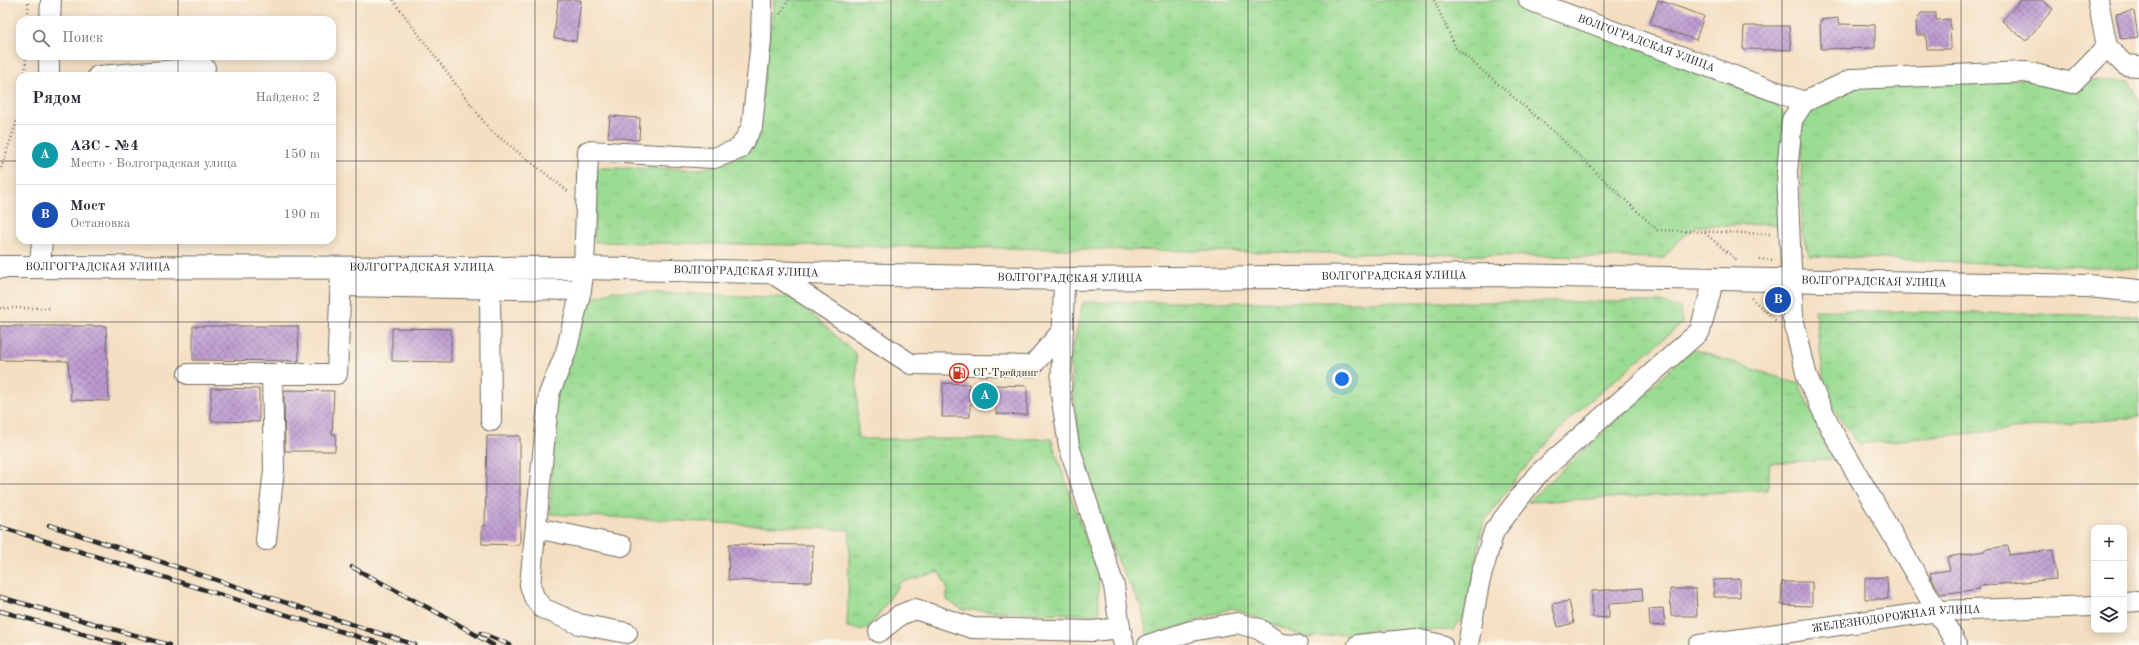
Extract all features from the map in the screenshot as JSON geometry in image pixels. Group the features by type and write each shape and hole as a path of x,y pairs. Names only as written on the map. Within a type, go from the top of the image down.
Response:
{"main road":[{"name":"ВОЛГОГРАДСКАЯ УЛИЦА","path":"0,267 341,277 584,268 769,271 1064,279 1505,274 1752,280 1791,270 2087,286 2139,291"}],"street":[{"path":"50,16 51,0"},
{"path":"627,633 579,624 542,608 534,596 530,585 549,394 566,352 581,290 584,268 588,151 714,158 739,149 752,127 761,40 762,0"},
{"name":"ВОЛГОГРАДСКАЯ УЛИЦА","path":"1530,0 1804,102"},
{"path":"2098,0 2107,47 2125,65 2139,66"},
{"path":"1957,645 1832,431 1807,377 1793,318 1787,172 1792,120 1804,102 1852,80 2026,72 2072,83 2107,47"},
{"path":"48,72 49,60"},
{"path":"152,72 205,68"},
{"path":"40,267 42,244"},
{"path":"769,271 911,364 1032,366 1063,330"},
{"path":"188,374 337,374 341,277 490,289 581,290"},
{"path":"879,632 900,614 915,609 972,628 1093,631 1122,636 1114,586 1068,446 1061,394 1064,279"},
{"path":"1468,645 1479,584 1494,531 1537,474 1700,331 1714,279"},
{"path":"490,289 491,421"},
{"path":"266,540 274,470 272,374"},
{"path":"536,528 622,546"},
{"path":"2127,602 2139,601"},
{"name":"ЖЕЛЕЗНОДОРОЖНАЯ УЛИЦА","path":"1699,645 1938,611 2091,606"},
{"path":"1148,645 1191,631 1237,623 1259,629 1280,644 1297,645"},
{"path":"1358,645 1414,638 1442,645"}],"path":[{"path":"28,0 28,16"},
{"path":"393,0 490,130 586,205"},
{"path":"1434,0 1456,48 1553,131 1657,230 1790,235"},
{"path":"25,72 26,60"},
{"path":"0,172 16,123"},
{"path":"1704,232 1736,259 1741,259"},
{"path":"1777,322 1750,298 1753,259 1791,270"},
{"path":"0,308 52,308"}],"green space":[{"path":"774,0 1509,0 1770,98 1786,116 1782,224 1698,226 1677,241 1664,258 594,242 597,168 702,169 735,159 752,150 758,132"},
{"path":"2026,79 2129,81 2139,102 2139,269 1809,256 1802,233 1801,118 1824,102 1859,86"},
{"path":"612,291 794,298 856,354 858,439 1051,439 1098,574 1099,615 963,610 947,600 947,587 939,572 901,582 868,630 847,627 850,530 550,514 555,402 587,300"},
{"path":"1083,302 1662,302 1680,308 1682,323 1571,417 1516,478 1483,524 1467,610 1454,630 1375,630 1307,638 1232,608 1183,626 1147,635 1141,606 1118,563 1083,473 1070,361"},
{"path":"1815,310 2139,316 2139,417 1859,444 1826,399"},
{"path":"1692,349 1799,384 1832,459 1770,463 1768,490 1528,502"}],"building":[{"path":"558,0 581,0 576,41 554,38"},
{"path":"1658,0 1704,16 1696,40 1650,24"},
{"path":"2021,0 2042,0 2053,9 2026,41 2002,21"},
{"path":"2134,11 2138,37 2121,39 2116,14"},
{"path":"1921,13 1936,13 1936,20 1950,19 1951,49 1927,49 1926,35 1917,35 1916,23"},
{"path":"1838,18 1838,24 1875,25 1875,48 1821,49 1820,20"},
{"path":"1744,26 1789,26 1791,50 1743,49"},
{"path":"610,116 640,118 639,140 608,137"},
{"path":"0,326 106,326 109,401 71,400 68,361 0,360"},
{"path":"193,326 298,326 299,361 193,360"},
{"path":"392,328 451,329 451,362 392,361"},
{"path":"943,383 969,384 969,390 994,390 994,385 1027,386 1027,415 996,414 996,403 970,404 970,417 942,417"},
{"path":"211,388 259,389 259,422 211,421"},
{"path":"284,390 334,391 332,434 336,434 335,451 285,451"},
{"path":"487,436 520,436 520,545 482,544 482,526 485,526"},
{"path":"729,544 813,545 812,582 728,580"},
{"path":"2008,546 2009,555 2053,550 2056,579 1979,586 1979,589 1941,594 1931,577 1930,573 1950,570 1947,557"},
{"path":"1887,577 1888,599 1865,599 1865,578"},
{"path":"1740,579 1740,597 1714,597 1714,580"},
{"path":"1782,582 1812,582 1812,606 1781,605"},
{"path":"1642,588 1643,601 1609,603 1609,618 1592,617 1592,591"},
{"path":"1670,589 1696,589 1697,616 1671,616"},
{"path":"1569,601 1574,623 1558,627 1552,604"},
{"path":"1663,608 1665,625 1650,626 1649,609"}],"railway":[{"path":"49,525 415,645"},
{"path":"0,527 385,645"},
{"path":"352,567 449,619 493,645"},
{"path":"0,597 169,645"},
{"path":"0,611 123,645"},
{"path":"481,633 510,645"}],"place":[{"name":"Мост","path":"1778,300"},
{"name":"СГ-Трейдинг","path":"959,373"},
{"name":"АЗС - №4","path":"985,396"}]}
